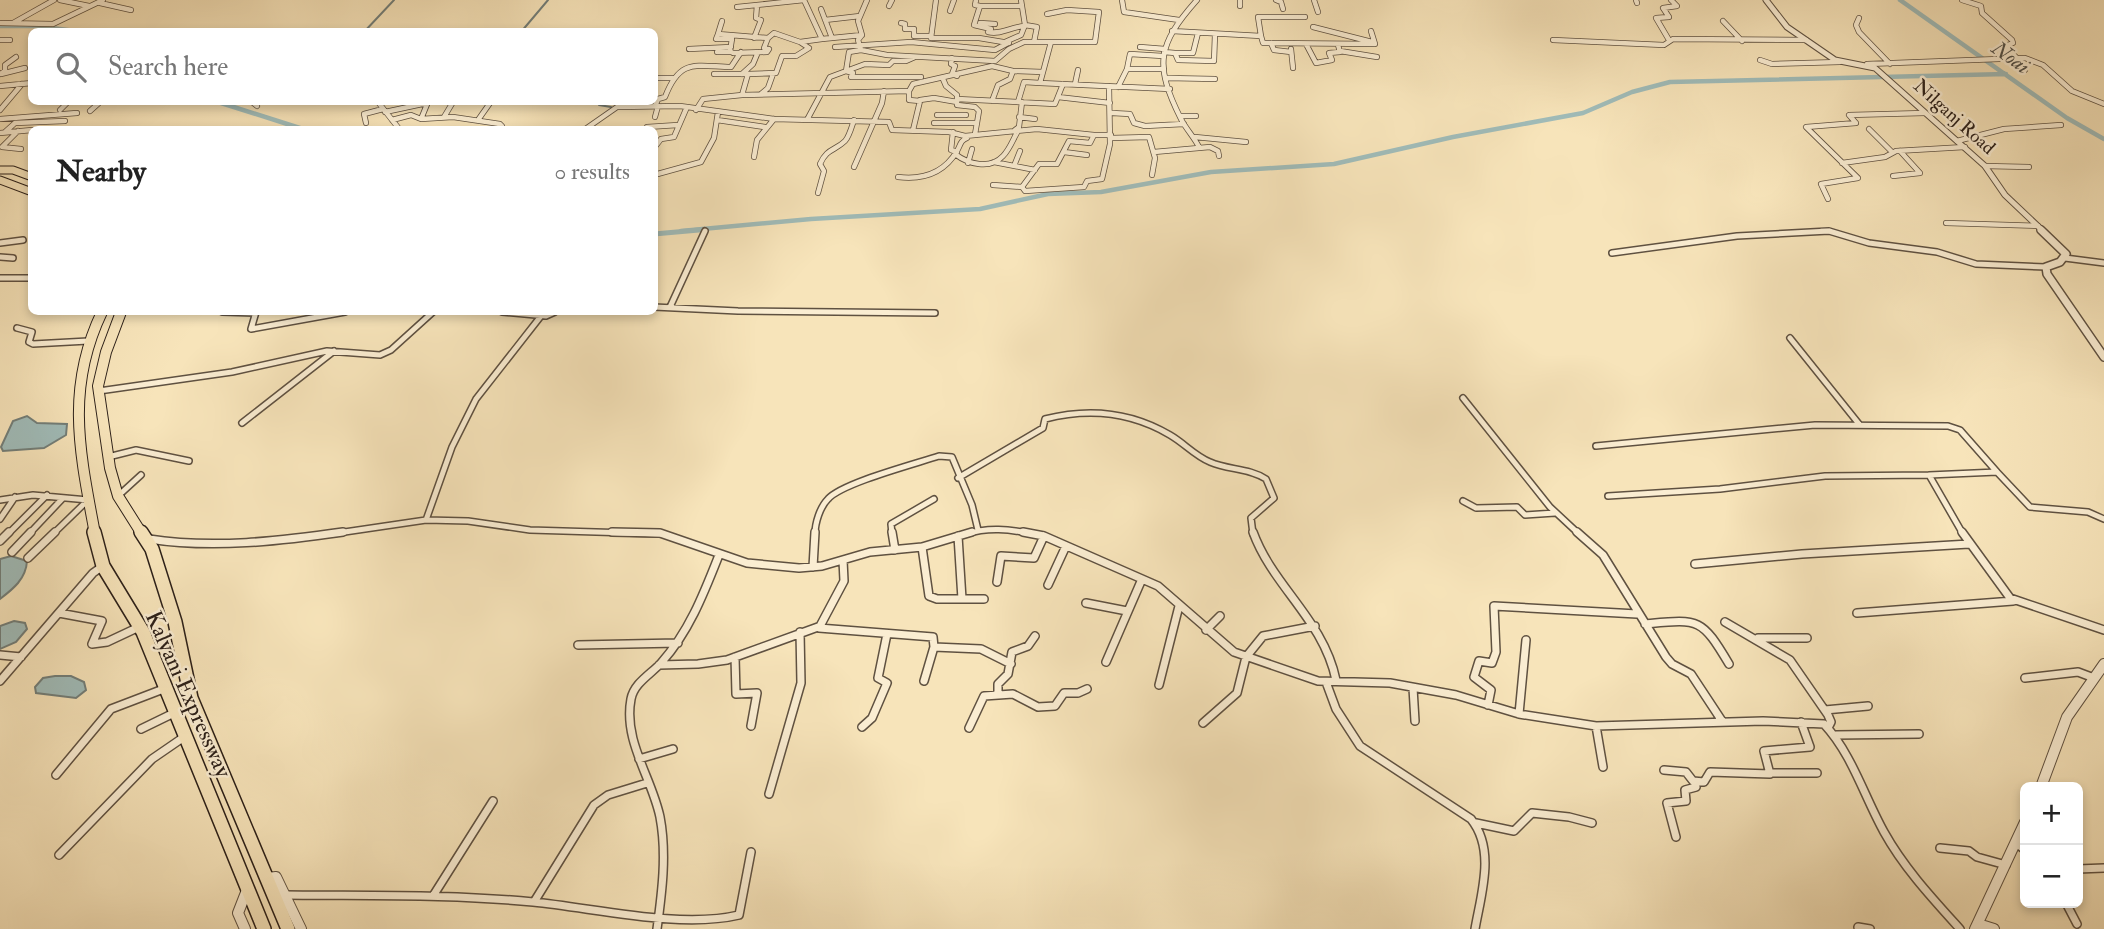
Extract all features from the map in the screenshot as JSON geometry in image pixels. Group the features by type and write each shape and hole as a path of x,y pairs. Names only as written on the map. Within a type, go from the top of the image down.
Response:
{"highway":[{"path":"0,170 13,170 28,176"},
{"path":"0,180 28,190"},
{"name":"Kalyani Expressway","path":"101,315 88,341 77,402 88,500 103,566 140,627 264,929"},
{"name":"Kalyani Expressway","path":"120,315 106,352 99,391 108,457 118,496 143,539 152,549 175,622 191,698 288,929"}],"street":[{"path":"12,23 54,0"},
{"path":"62,0 91,6"},
{"path":"737,7 804,0 822,39"},
{"path":"861,50 859,16 867,0"},
{"path":"889,6 892,0"},
{"path":"930,36 936,0"},
{"path":"950,11 954,0"},
{"path":"835,47 911,42 996,50 1021,35 1024,25 1021,3 980,6 975,5 976,0"},
{"path":"1122,0 1125,12 1179,20"},
{"path":"1198,0 1171,31 1161,64 1180,116 1195,136 1199,147"},
{"path":"1276,0 1281,2 1283,9"},
{"path":"1314,0 1318,12"},
{"path":"1669,40 1656,18 1669,17 1663,8 1676,7 1671,0"},
{"name":"Nilganj Road","path":"1766,0 1787,27 1840,62 1867,64 1880,72 1985,166 2005,195 2062,248 2066,254 2065,258"},
{"path":"1962,0 1981,6 1982,13 2013,42 2005,47 2016,57"},
{"path":"0,23 53,24 100,1 131,10"},
{"path":"754,38 761,20 756,18 757,5"},
{"path":"980,6 974,26 991,29 988,32 998,34 1011,27 1037,26 1034,41"},
{"path":"1146,14 1150,6"},
{"path":"821,9 832,38"},
{"path":"846,69 849,52 861,50 883,55 995,61 1017,45 1034,41 1095,42 1100,13 1065,10 1047,14"},
{"path":"825,20 859,16"},
{"path":"1305,17 1258,17 1263,43 1374,45 1374,42"},
{"path":"1860,18 1856,26 1858,32 1890,64"},
{"path":"722,21 716,39 732,39 730,49"},
{"path":"1723,21 1742,41"},
{"path":"901,23 905,24 905,29 914,29 914,36 982,38 1017,45"},
{"path":"975,23 995,24"},
{"path":"1313,27 1374,42"},
{"path":"1171,31 1261,36"},
{"path":"1371,32 1374,42"},
{"path":"689,49 768,52 769,49 764,48 768,38 774,33 800,42 808,48 796,56 782,56 778,62 781,64 773,74 768,88 761,93"},
{"path":"1140,47 1164,52 1193,53 1198,33"},
{"path":"718,34 768,38"},
{"path":"1175,53 1178,60 1214,61 1215,34"},
{"path":"800,42 862,35"},
{"path":"1326,37 1327,45"},
{"path":"0,40 10,40"},
{"path":"1553,40 1664,45 1668,44 1669,40"},
{"path":"1669,40 1806,40"},
{"path":"1040,83 1051,42"},
{"path":"1271,43 1274,50 1291,52"},
{"path":"1291,44 1293,68"},
{"path":"1306,44 1317,63 1332,60 1329,52 1377,57"},
{"path":"1338,45 1339,51"},
{"path":"716,52 730,49"},
{"path":"658,99 665,97 677,71 685,66 731,66 741,52"},
{"path":"742,95 745,74 758,52"},
{"path":"1118,87 1131,54 1164,52"},
{"path":"0,74 5,71 5,65 16,57"},
{"path":"808,118 830,77 865,64 889,65 892,61 907,61 917,57"},
{"path":"1867,64 1968,62 2016,57 2039,62 2072,91 2104,104"},
{"path":"952,58 951,64 955,65 952,74 957,76"},
{"path":"2007,58 2025,70"},
{"path":"1760,60 1772,64 1840,62"},
{"path":"1043,72 1013,71 992,66 912,85 909,100 934,98 1055,104 1063,83"},
{"path":"0,74 25,68"},
{"path":"837,68 853,73 850,77 921,77"},
{"path":"1075,84 1078,69"},
{"path":"1127,69 1164,69"},
{"path":"992,100 998,85 1010,79 1013,71"},
{"path":"953,132 951,150 968,163 1002,158 1019,127 1024,82 1032,72"},
{"path":"714,74 773,74"},
{"path":"658,78 673,78"},
{"path":"1167,78 1215,79"},
{"path":"943,79 946,86 956,94 960,106 977,107 980,111 975,134"},
{"path":"1024,82 1170,89"},
{"path":"0,86 28,83"},
{"path":"0,110 22,84"},
{"path":"993,185 1022,187 1024,191 1084,187 1087,182 1101,180 1111,136 1110,86"},
{"path":"854,167 882,103 884,91"},
{"path":"696,110 703,99 761,93 909,91"},
{"path":"1058,97 1110,103"},
{"path":"0,100 9,99"},
{"path":"913,130 920,100"},
{"path":"60,110 65,105"},
{"path":"90,111 97,105"},
{"path":"380,105 397,126"},
{"path":"366,123 364,114 405,105"},
{"path":"421,119 426,105"},
{"path":"444,117 451,105"},
{"path":"478,120 489,105"},
{"path":"589,126 612,108 622,105"},
{"path":"642,105 687,107 774,119 890,122 892,130 953,132 965,136 1016,131 1149,137 1156,160 1152,175"},
{"path":"655,117 657,106"},
{"path":"666,115 669,106"},
{"path":"658,143 661,139 674,137 687,107"},
{"path":"43,114 47,110 71,109"},
{"path":"658,174 700,163 713,142 718,112"},
{"path":"931,131 938,112 967,116"},
{"path":"0,118 77,113"},
{"path":"1112,113 1129,113 1134,122 1144,126 1184,124"},
{"path":"1828,199 1821,184 1858,178 1806,127 1856,123 1849,115 1925,113"},
{"path":"43,121 51,114"},
{"path":"392,120 411,115 421,119 444,117 478,120 502,126"},
{"path":"1180,116 1196,116"},
{"path":"1019,117 1035,119"},
{"path":"754,157 757,139 774,119"},
{"path":"717,120 765,127"},
{"path":"818,193 824,171 820,164 823,157 835,143 845,141 853,120"},
{"path":"2,133 15,123 65,121"},
{"path":"934,123 977,123"},
{"path":"658,126 678,125"},
{"path":"1957,141 2004,129 2061,125"},
{"path":"1869,129 1892,152"},
{"path":"2,133 28,130"},
{"path":"18,131 2,148 21,149"},
{"path":"898,177 914,181 936,173 956,153 962,140 975,134"},
{"path":"1022,187 1040,164 1056,165 1069,141 1090,143 1094,135"},
{"path":"1195,136 1246,142"},
{"path":"1154,152 1199,147 1213,148 1219,156"},
{"path":"1842,163 1885,157 1900,150 1965,147"},
{"path":"968,163 972,149"},
{"path":"1893,176 1920,173 1900,150"},
{"path":"1014,166 1020,151"},
{"path":"1064,152 1087,155"},
{"path":"992,161 1035,170"},
{"path":"0,163 13,170"},
{"path":"1985,166 2028,167"},
{"path":"1946,223 2038,226"},
{"path":"670,307 705,231"},
{"path":"1612,253 1737,236 1829,231 1869,243 1931,250 1976,264 2046,267 2065,258 2104,263"},
{"path":"0,243 23,240"},
{"path":"0,257 13,258"},
{"path":"2046,267 2047,274 2104,357"},
{"path":"0,278 28,278"},
{"path":"658,307 738,311 935,313"},
{"path":"254,315 251,329 328,315"},
{"path":"99,391 232,372 334,350 385,354 430,315"},
{"path":"531,315 550,315"},
{"path":"426,520 452,447 476,399 541,316"},
{"path":"17,328 32,332 29,342 33,344 88,341"},
{"path":"1790,338 1859,424"},
{"path":"242,423 334,350"},
{"path":"1463,398 1555,513 1603,555 1637,614 1669,661 1691,674 1722,722"},
{"path":"958,478 1043,428 1042,421 1047,418 1099,412 1152,426 1210,463 1259,473 1268,479 1274,498 1251,518 1251,528 1273,568 1315,626 1328,650 1336,680"},
{"path":"1596,446 1791,426 1859,424 1958,429 2030,507 2088,512 2104,519"},
{"path":"108,457 136,450 189,461"},
{"path":"813,567 815,523 825,502 832,495 942,455 951,457 972,505 978,530"},
{"path":"1608,496 1710,490 1825,476 1997,472"},
{"path":"118,496 141,475"},
{"path":"1929,475 1969,544 2013,601"},
{"path":"0,500 47,495 88,500"},
{"path":"0,541 47,495"},
{"path":"0,519 15,497"},
{"path":"12,552 63,498"},
{"path":"895,550 891,524 933,499"},
{"path":"28,558 88,500"},
{"path":"1463,501 1476,508 1517,507 1525,515 1555,513"},
{"path":"143,539 180,544 216,544 309,537 426,520 476,522 530,530 654,533 684,540 719,555 763,566 813,567 843,561 859,554 922,547 978,530 1009,528 1044,536 1161,588 1229,649 1246,657 1326,681 1390,683 1446,693 1518,714 1596,726 1722,722 1801,722 1829,726 1896,853 1924,892 1960,929"},
{"path":"958,536 962,600"},
{"path":"997,582 1001,556 1034,558 1044,536"},
{"path":"1695,564 1802,554 1969,544"},
{"path":"1048,585 1066,545"},
{"path":"922,547 929,596 962,600 984,599"},
{"path":"658,925 664,869 662,835 657,807 639,758 630,720 630,702 635,689 678,643 719,555"},
{"path":"818,627 844,581 843,561"},
{"path":"0,681 93,573 103,566"},
{"path":"1107,662 1142,579"},
{"path":"1857,612 2013,601 2104,631"},
{"path":"1086,603 1127,611"},
{"path":"1159,685 1179,606"},
{"path":"1488,705 1491,690 1474,677 1479,661 1492,662 1495,654 1494,606 1637,614"},
{"path":"59,613 102,621 92,644 105,643 140,627"},
{"path":"1206,631 1220,616"},
{"path":"1645,624 1697,621 1708,628 1729,664"},
{"path":"1725,622 1790,660 1825,710 1831,722 1829,726"},
{"path":"1203,723 1237,693 1246,657 1264,635 1286,634 1315,626"},
{"path":"659,665 696,664 734,657 818,627 933,637 934,647 924,681"},
{"path":"769,794 801,686 800,632"},
{"path":"862,727 872,718 887,683 878,678 887,634"},
{"path":"998,695 998,684 1007,678 1013,651 1026,648 1035,636"},
{"path":"1756,638 1807,638"},
{"path":"1518,714 1526,640"},
{"path":"578,645 678,643"},
{"path":"934,647 981,649 1011,664"},
{"path":"0,655 21,657"},
{"path":"734,657 736,694 757,693 751,726"},
{"path":"2043,782 2067,717 2104,664"},
{"path":"2025,678 2078,671 2094,678"},
{"path":"1326,681 1336,709 1360,746 1476,823 1514,831 1532,813 1566,816 1592,823"},
{"path":"57,775 111,709 166,688"},
{"path":"1413,688 1415,721"},
{"path":"969,728 983,697 1013,694 1045,708 1055,706 1064,693 1078,693 1087,689"},
{"path":"1825,710 1868,706"},
{"path":"141,729 176,712"},
{"path":"1771,773 1764,751 1810,747 1801,722"},
{"path":"1596,726 1603,768"},
{"path":"1836,735 1919,734"},
{"path":"59,855 152,759 186,736"},
{"path":"639,758 673,749"},
{"path":"1664,770 1687,772 1696,787 1685,790 1686,800 1667,803 1676,837"},
{"path":"1694,781 1705,781 1710,772 1780,775 1817,773"},
{"path":"534,902 594,804 608,795 647,783"},
{"path":"433,897 493,800"},
{"path":"1475,929 1485,853 1476,823"},
{"path":"1994,929 1976,927 2006,865 2020,846"},
{"path":"1940,848 1969,851 1977,857 2006,865"},
{"path":"286,895 433,897 534,902 658,925 690,926 728,920 739,915 751,852"},
{"path":"2083,869 2104,868"},
{"path":"267,878 276,877 302,929"},
{"path":"245,929 238,913 248,888"},
{"path":"2069,908 2077,924"},
{"path":"1858,927 1870,929"}],"water":[{"path":"27,416 37,423 67,424 66,435 44,448 3,451 1,447 13,421"},
{"path":"11,556 27,561 26,567 18,583 0,599 0,559"},
{"path":"14,621 25,623 27,629 16,642 0,649 0,626"},
{"path":"71,676 84,682 86,690 76,698 36,693 35,687 43,678"}],"waterway":[{"path":"368,28 394,0"},
{"path":"524,28 548,0"},
{"name":"Noai","path":"1900,0 2005,74"},
{"path":"0,26 53,28"},
{"path":"681,231 811,219 980,209 1048,194 1101,192 1211,172 1334,164 1453,137 1583,113 1632,92 1670,82 2005,74"},
{"name":"Noai","path":"2005,74 2067,118 2104,139"},
{"path":"227,105 293,126"},
{"path":"599,105 611,107"},
{"path":"658,234 699,230"}]}
